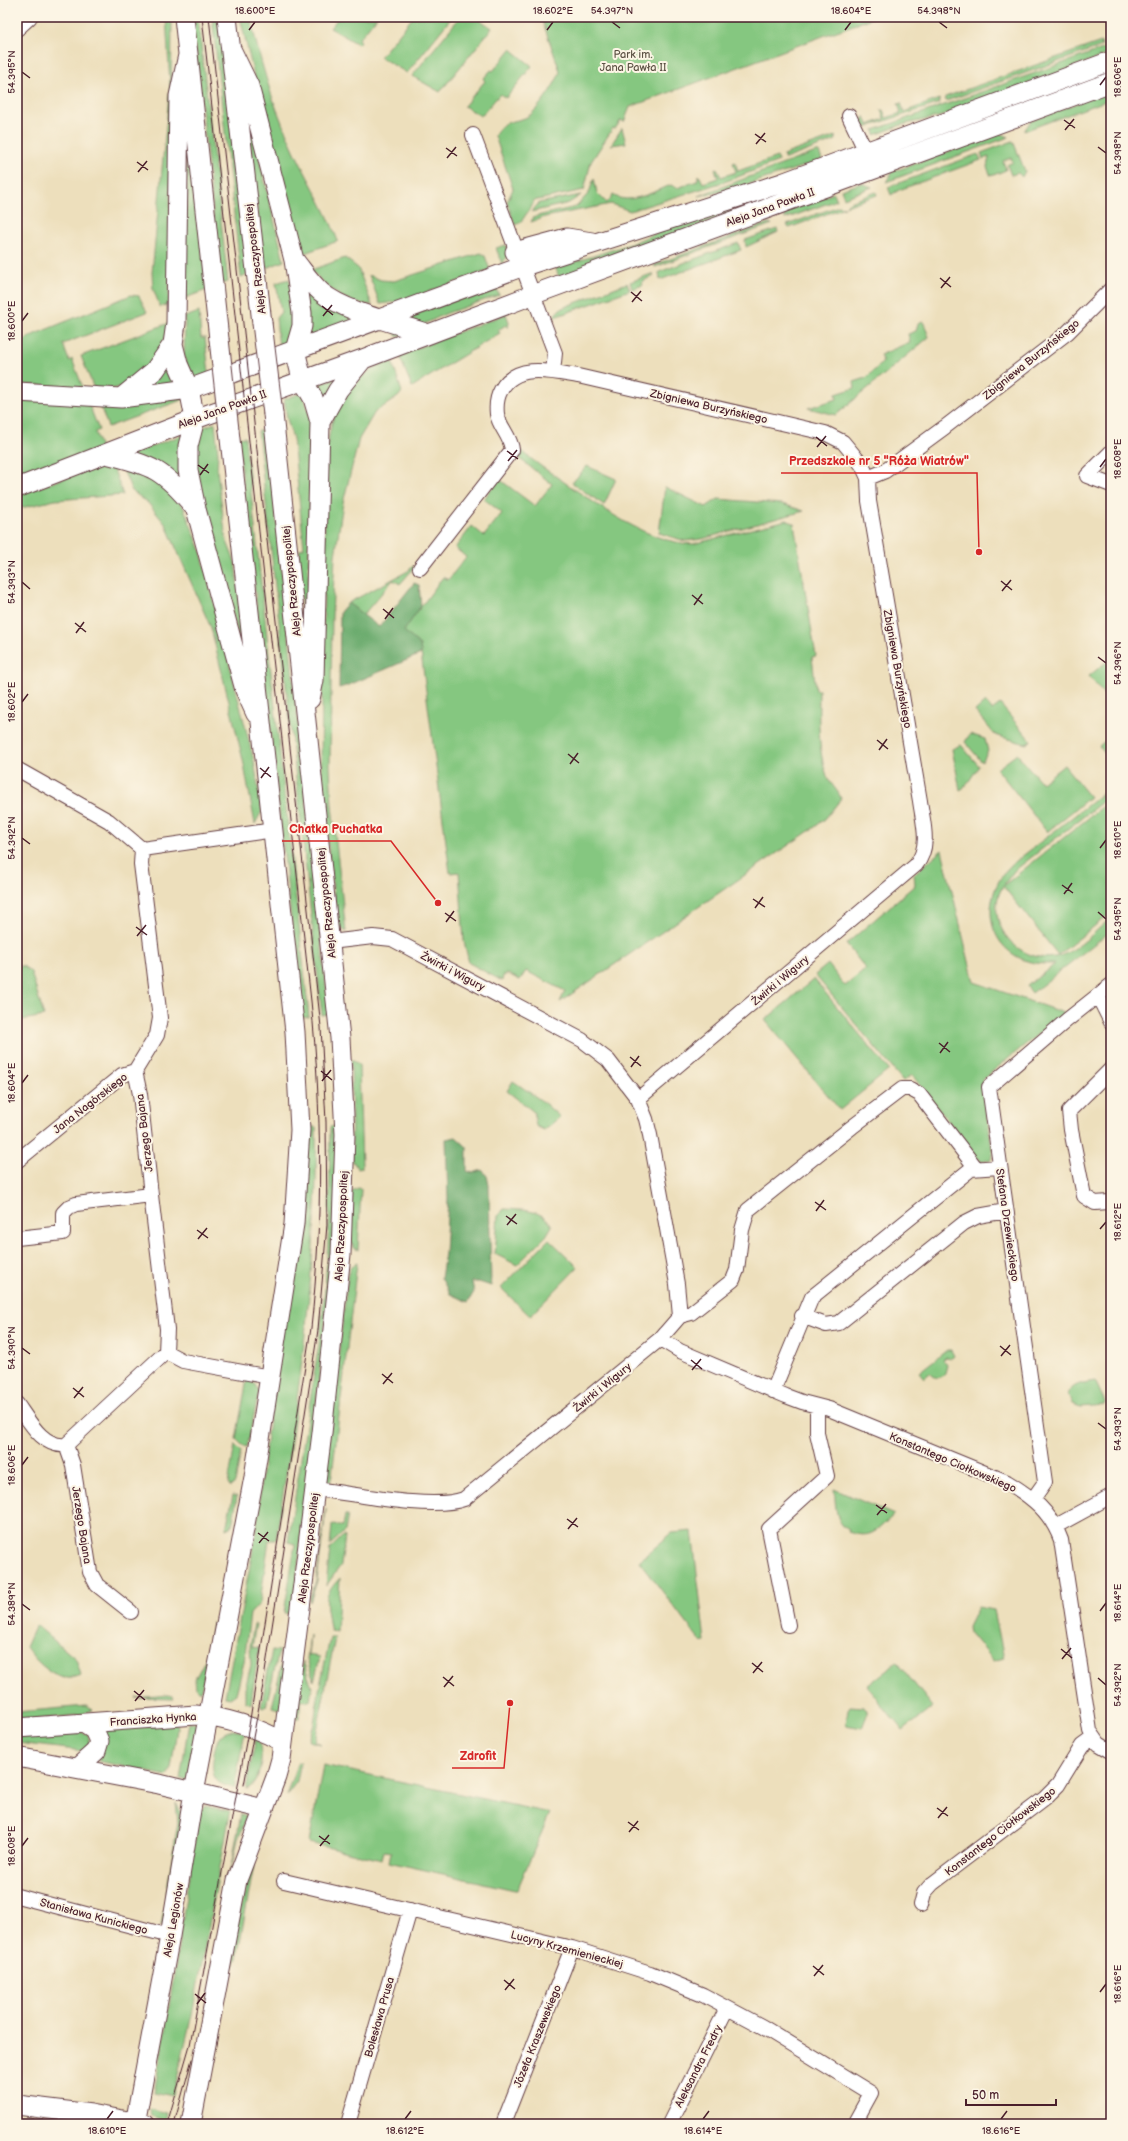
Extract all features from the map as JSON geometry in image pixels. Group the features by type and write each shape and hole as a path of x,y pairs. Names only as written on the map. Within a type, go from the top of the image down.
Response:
{"main road":[{"path":"184,17 296,1032 300,1130 294,1224 270,1377 209,1716"},
{"name":"Aleja Rzeczypospolitej","path":"227,17 330,942 340,1038 345,1134 345,1179 341,1254 315,1489 283,1742"},
{"path":"231,49 249,86 294,260 302,313 302,326 295,350 302,379 313,398 320,422 314,680 306,720"},
{"path":"188,55 179,96 176,323 173,344 178,364 189,389 195,419 188,446 187,458 196,509 244,690 262,727"},
{"name":"Aleja Jana Pawła II","path":"17,392 121,398 189,389 383,318 518,260 595,242 782,183 1111,61"},
{"name":"Aleja Jana Pawła II","path":"17,488 302,379 363,359 532,295 1111,82"},
{"path":"294,260 320,291 332,300 349,308 429,334"},
{"path":"121,398 155,370 173,344"},
{"path":"320,422 338,390 363,359"},
{"path":"106,454 155,468 180,489 196,509"},
{"name":"Franciszka Hynka","path":"17,1728 85,1724 184,1715 209,1716 260,1729 283,1742"},
{"name":"Aleja Legionów","path":"138,2123 194,1792 209,1716"},
{"path":"77,1768 96,1751 99,1741 94,1730 85,1724"},
{"path":"191,2124 237,1880 276,1777 283,1742"},
{"path":"17,1757 194,1792 264,1809"},
{"path":"17,2105 37,2109 91,2114 138,2123"},
{"path":"37,2109 80,2124"}],"street":[{"path":"17,30 30,17"},
{"path":"849,116 866,152"},
{"path":"473,135 518,260 555,353 553,372"},
{"name":"Zbigniewa Burzyńskiego","path":"868,478 885,471 939,432 1067,333 1111,289"},
{"name":"Zbigniewa Burzyńskiego","path":"420,568 512,450 512,443 499,421 497,414 497,402 504,385 514,376 526,371 553,372 825,433 844,442 862,465 868,478 869,501 924,824 926,844 921,859"},
{"path":"1111,452 1087,476 1111,485"},
{"path":"17,769 109,821 142,849 274,830"},
{"name":"Jana Nagórskiego","path":"17,1161 122,1075 135,1071 158,1033 160,1018 141,864 142,849"},
{"name":"Żwirki i Wigury","path":"638,1099 921,859"},
{"name":"Żwirki i Wigury","path":"315,1489 432,1504 456,1502 468,1496 660,1339 680,1316 677,1284 650,1135 638,1099 608,1060 593,1046 401,943 386,938 373,937 330,942"},
{"name":"Stefana Drzewieckiego","path":"1033,1499 1045,1482 999,1167 989,1087 1061,1025 1111,985"},
{"path":"1098,996 1111,1022"},
{"path":"1111,1069 1069,1111 1071,1130 1084,1196 1095,1203 1109,1202 1111,1204"},
{"name":"Jerzego Bajana","path":"135,1071 140,1094 167,1329 166,1352"},
{"path":"680,1316 691,1313 733,1280 737,1270 742,1230 748,1210 902,1089 910,1089 919,1094 976,1168"},
{"path":"773,1390 802,1316 812,1297 976,1168 999,1167"},
{"path":"17,1238 64,1233 63,1213 69,1207 94,1201 151,1195"},
{"path":"802,1316 826,1325 838,1323 964,1223 978,1216 1006,1211"},
{"name":"Konstantego Ciołkowskiego","path":"660,1339 680,1352 802,1402 828,1409 1007,1482 1033,1499 1056,1526 1065,1559 1090,1731 1093,1738 1082,1746 1058,1786 1009,1826 932,1884 924,1893 921,1906"},
{"path":"17,1404 47,1441 55,1446 66,1445 166,1352 184,1361 270,1377"},
{"path":"788,1625 769,1529 827,1476 817,1433 817,1406"},
{"name":"Jerzego Bajana","path":"66,1445 73,1465 90,1572 97,1585 130,1612"},
{"path":"1056,1526 1111,1496"},
{"path":"1093,1738 1099,1744 1111,1751"},
{"name":"Lucyny Krzemienieckiej","path":"284,1881 572,1948 658,1976 703,1995 763,2027 872,2093 854,2124"},
{"name":"Stanisława Kunickiego","path":"17,1896 170,1936"},
{"name":"Bolesława Prusa","path":"348,2124 410,1910"},
{"name":"Józefa Kraszewskiego","path":"503,2124 572,1948"},
{"name":"Aleksandra Fredry","path":"669,2124 727,2008"}],"green space":[{"path":"166,17 172,17 169,304 160,307 153,288 152,273 170,85"},
{"path":"192,17 198,17 228,282 221,284"},
{"path":"212,17 219,17 248,274 241,277"},
{"path":"240,17 250,17 266,79 277,109 295,152 327,215 338,241 302,254 264,118"},
{"path":"339,17 377,17 359,39 361,41 358,44 330,28"},
{"path":"413,17 452,17 407,73 380,57"},
{"path":"460,17 476,17 492,28 440,92 412,76"},
{"name":"Park im. Jana Pawła II","path":"541,17 875,17 630,107 624,122 621,120 615,129 613,128 591,162 584,190 533,201 533,204 521,222 515,225 507,202 513,189 495,136 498,130 506,123 525,118 534,112 548,94 559,75 560,71"},
{"path":"1101,42 1102,46 946,101 945,97"},
{"path":"1111,46 1111,53 943,116 901,125 875,135 874,130"},
{"path":"511,49 532,66 506,98 500,94 481,116 464,106 485,81 483,79 491,70 493,71"},
{"path":"1111,90 1111,99 1024,131 1031,121"},
{"path":"939,99 940,103 861,129 860,122 865,116 868,125 884,119 881,110 883,110 886,118 901,113 898,104 901,103 904,112"},
{"path":"245,100 284,261 264,269"},
{"path":"187,116 207,290 185,298"},
{"path":"622,128 626,143 611,145"},
{"path":"1000,133 1009,137 886,182 892,172"},
{"path":"835,136 836,140 785,159 783,155"},
{"path":"1013,141 1025,171 1022,177 1018,173 1011,175 1007,165 1013,162 1011,158 1003,161 1006,170 991,176 987,167 989,157 983,159 981,153"},
{"path":"819,152 822,160 731,190 698,196"},
{"path":"978,154 981,160 899,190 891,195 888,187"},
{"path":"777,157 779,161 727,181 630,211 611,204 545,217 531,222 533,218 537,216 576,207 589,193 594,178 597,193 607,203 613,195 619,198 627,199 650,194 671,185 677,188 697,181 699,175 703,183 718,178 715,169 717,169 721,177 736,172 733,163 735,162 738,171"},
{"path":"829,178 559,278 556,268 630,244 668,228"},
{"path":"861,183 872,187 844,198 841,190"},
{"path":"876,192 877,195 846,206 848,203"},
{"path":"834,193 837,200 785,219 784,215 788,210"},
{"path":"581,195 569,203 531,212 539,203"},
{"path":"839,206 845,207 789,228 787,225"},
{"path":"768,223 772,224 655,267 654,265"},
{"path":"777,229 778,232 746,247 745,240"},
{"path":"738,243 741,250 660,280 659,272"},
{"path":"506,245 508,255 502,264 496,248"},
{"path":"481,253 485,256 490,270 403,301 380,304 369,275 381,280 394,281"},
{"path":"345,258 358,268 372,305 353,302 338,294 311,270"},
{"path":"651,274 654,275 642,282 643,285 632,289 630,282"},
{"path":"289,279 295,303 293,342 279,348 276,318 281,312 276,283"},
{"path":"627,283 630,290 552,318 560,309"},
{"path":"495,284 499,295 445,314 397,337 391,323"},
{"path":"304,285 364,316 306,338"},
{"path":"131,295 139,296 147,312 63,344 69,361 72,359 83,388 17,384 17,344 35,334"},
{"path":"199,312 201,338 205,338 209,373 191,380 184,356 185,317"},
{"path":"506,314 509,322 508,328 506,325 498,330 500,333 412,387 399,355"},
{"path":"923,321 929,337 836,415 808,408 837,399 836,394 855,388 854,382 866,378 883,362 880,355 910,342 908,334 916,331 918,323"},
{"path":"169,323 167,333 159,350 140,373 121,387 94,389 81,356"},
{"path":"391,358 402,392 398,397 375,412 359,439 343,503 335,556 332,616 330,766 332,806 346,932 337,924 322,794 321,761 326,458 332,424 336,410 343,398 351,387 362,377 375,367"},
{"path":"171,359 179,382 143,388"},
{"path":"344,374 322,405 312,387"},
{"path":"301,393 304,397 311,420 307,659 298,563 300,549 304,548 293,439 287,419 284,399"},
{"path":"17,397 88,402 99,430 95,432 101,448 17,481"},
{"path":"190,397 108,427 99,403"},
{"path":"215,423 218,453 217,470 226,539 235,562 249,679 194,462 199,429"},
{"path":"267,430 329,1014 322,1015 258,431"},
{"path":"185,434 186,486 128,455"},
{"path":"245,437 309,1017 302,1018 238,438"},
{"path":"518,450 522,451 593,502 626,522 642,531 676,542 693,544 787,520 794,524 816,656 812,657 816,690 819,690 820,744 827,776 841,799 825,819 815,827 560,1002 565,991 526,971 520,980 508,974 503,976 502,981 469,963 464,941 459,872 450,873 420,645 403,631 443,577 448,580 466,557 455,548 472,526 484,536 502,513 484,499 499,479 535,506 552,484 516,456"},
{"path":"587,466 616,479 604,505 572,483"},
{"path":"104,467 113,467 123,495 55,500 17,509 17,495 85,471"},
{"path":"122,467 153,475 183,506 200,548 254,761 262,811 255,824 243,760 211,628 166,525 148,503 132,491"},
{"path":"665,487 706,507 718,499 782,504 804,511 702,539 685,541 659,533"},
{"path":"413,566 414,568 400,584 393,580 363,615 348,603 408,571"},
{"path":"414,583 419,585 421,606 404,631 420,645 421,654 339,688 340,612 348,603 379,627"},
{"path":"1111,658 1111,703 1089,676"},
{"path":"985,702 992,710 1000,704 1031,741 1026,744 995,735 975,711"},
{"path":"970,734 985,739 988,751 982,762 965,742"},
{"path":"1111,736 1111,761 1099,746"},
{"path":"961,745 979,766 965,787 960,790 952,749"},
{"path":"1017,754 1042,783 1064,765 1090,797 1047,832 997,769"},
{"path":"1111,787 1111,795 1014,871 1003,886 997,900 997,914 1001,927 1008,939 1018,948 1031,955 1044,958 1059,956 1066,953 1080,945 1111,918 1111,931 1032,993 1027,986 1055,964 1035,963 1024,960 1010,952 1001,942 994,930 991,917 995,890 1011,865"},
{"path":"1111,800 1111,913 1058,955 1003,886"},
{"path":"942,850 974,982 1064,1013 982,1080 993,1155 990,1161 979,1160 912,1075 903,1081 815,975 828,964 845,986 866,969 846,944 915,885 914,874"},
{"path":"17,966 23,966 31,972 44,1016 17,1021"},
{"path":"814,979 889,1070 840,1110 765,1020"},
{"path":"351,1060 359,1064 362,1168 358,1169 352,1160"},
{"path":"513,1081 542,1101 560,1117 544,1130 536,1126 534,1112 507,1091"},
{"path":"337,1126 336,1226 282,1710 272,1707 284,1655 290,1614 284,1613 295,1544 288,1542 319,1343 325,1288 329,1225 330,1127"},
{"path":"308,1127 316,1127 316,1179 310,1283 299,1387 276,1540 269,1540 260,1603 250,1614 244,1662 236,1694 230,1698 225,1697 256,1534 261,1481"},
{"path":"456,1137 467,1147 467,1171 473,1173 482,1170 487,1176 489,1185 491,1286 479,1282 472,1282 474,1292 468,1302 450,1294 441,1278 445,1253 448,1198 446,1139"},
{"path":"358,1188 361,1189 358,1250 354,1248 350,1239 352,1191"},
{"path":"504,1209 524,1210 537,1213 548,1220 552,1226 546,1236 517,1265 495,1254 498,1216"},
{"path":"549,1239 578,1267 530,1316 501,1288"},
{"path":"357,1263 330,1483 325,1474 348,1274 351,1266"},
{"path":"947,1350 951,1350 954,1356 952,1358 946,1357 943,1360 947,1365 945,1373 938,1378 930,1373 924,1378 919,1372"},
{"path":"247,1379 254,1383 259,1392 247,1447 243,1446 236,1439"},
{"path":"1095,1381 1105,1402 1104,1405 1081,1407 1072,1404 1068,1394 1070,1390 1079,1384"},
{"path":"235,1445 241,1451 235,1483 230,1487 228,1484"},
{"path":"834,1489 894,1515 878,1529 869,1534 863,1535 848,1532 849,1530 844,1527 838,1518"},
{"path":"233,1495 237,1496 232,1526 226,1529"},
{"path":"326,1509 317,1581 310,1602 309,1599 316,1582"},
{"path":"345,1515 348,1515 345,1531 330,1545 332,1525 343,1526"},
{"path":"692,1531 705,1641 702,1643 639,1561 672,1533"},
{"path":"343,1536 345,1537 341,1565 326,1586 330,1549"},
{"path":"340,1578 337,1632 331,1631 326,1603 330,1590"},
{"path":"978,1607 994,1610 1004,1658 993,1661 969,1632 968,1627"},
{"path":"213,1621 203,1683 200,1692 196,1688 195,1679 206,1658"},
{"path":"254,1624 256,1624 252,1647 259,1648 251,1704 245,1701 245,1689 251,1665 250,1646"},
{"path":"36,1625 76,1659 81,1675 64,1677 56,1675 36,1660 26,1647"},
{"path":"310,1635 308,1655 320,1657 314,1681 307,1659"},
{"path":"330,1638 335,1638 315,1741 321,1744 309,1741 314,1724 318,1695"},
{"path":"272,1650 279,1651 266,1706 263,1708 261,1707"},
{"path":"303,1661 312,1688 310,1701 301,1700 299,1718 295,1718"},
{"path":"897,1662 933,1707 903,1731 867,1686"},
{"path":"168,1695 172,1696 174,1699 136,1698"},
{"path":"86,1706 93,1710 79,1715 17,1721 17,1712"},
{"path":"850,1706 863,1707 867,1710 867,1715 862,1728 846,1725 848,1709"},
{"path":"189,1722 199,1723 189,1780 180,1779"},
{"path":"176,1723 177,1729 171,1768 167,1776 98,1761 100,1730"},
{"path":"233,1730 245,1732 234,1788 223,1785 219,1782 215,1778 213,1769 214,1752 219,1737 226,1732"},
{"path":"79,1732 88,1734 90,1745 84,1751 17,1743 17,1736"},
{"path":"256,1737 261,1749 260,1766 255,1781 246,1789"},
{"path":"301,1761 297,1781 286,1796 297,1764"},
{"path":"323,1765 550,1813 517,1890 515,1890 389,1862 391,1852 384,1851 382,1860 309,1843"},
{"path":"176,1803 180,1811 181,1821 164,1924 161,1926 178,1822"},
{"path":"205,1806 230,1811 230,1814 193,2010 173,2096 154,2092 199,1811"},
{"path":"241,1814 247,1816 238,1839 230,1872"},
{"path":"256,1854 237,1958 234,1966 237,1925"},
{"path":"150,2108 167,2113 165,2120 151,2116"}],"tram line":[{"path":"167,2124 190,2045 249,1726 311,1328 318,1246 320,1164 315,1042 311,1001 202,17"},
{"path":"209,17 321,1027 326,1122 327,1225 318,1330 263,1685 244,1785"},
{"path":"174,2124 192,2059"}],"place":[{"name":"Przedszkole nr 5 \"Róża Wiatrów\"","path":"979,552"},
{"name":"Chatka Puchatka","path":"438,903"},
{"name":"Zdrofit","path":"510,1703"}]}
